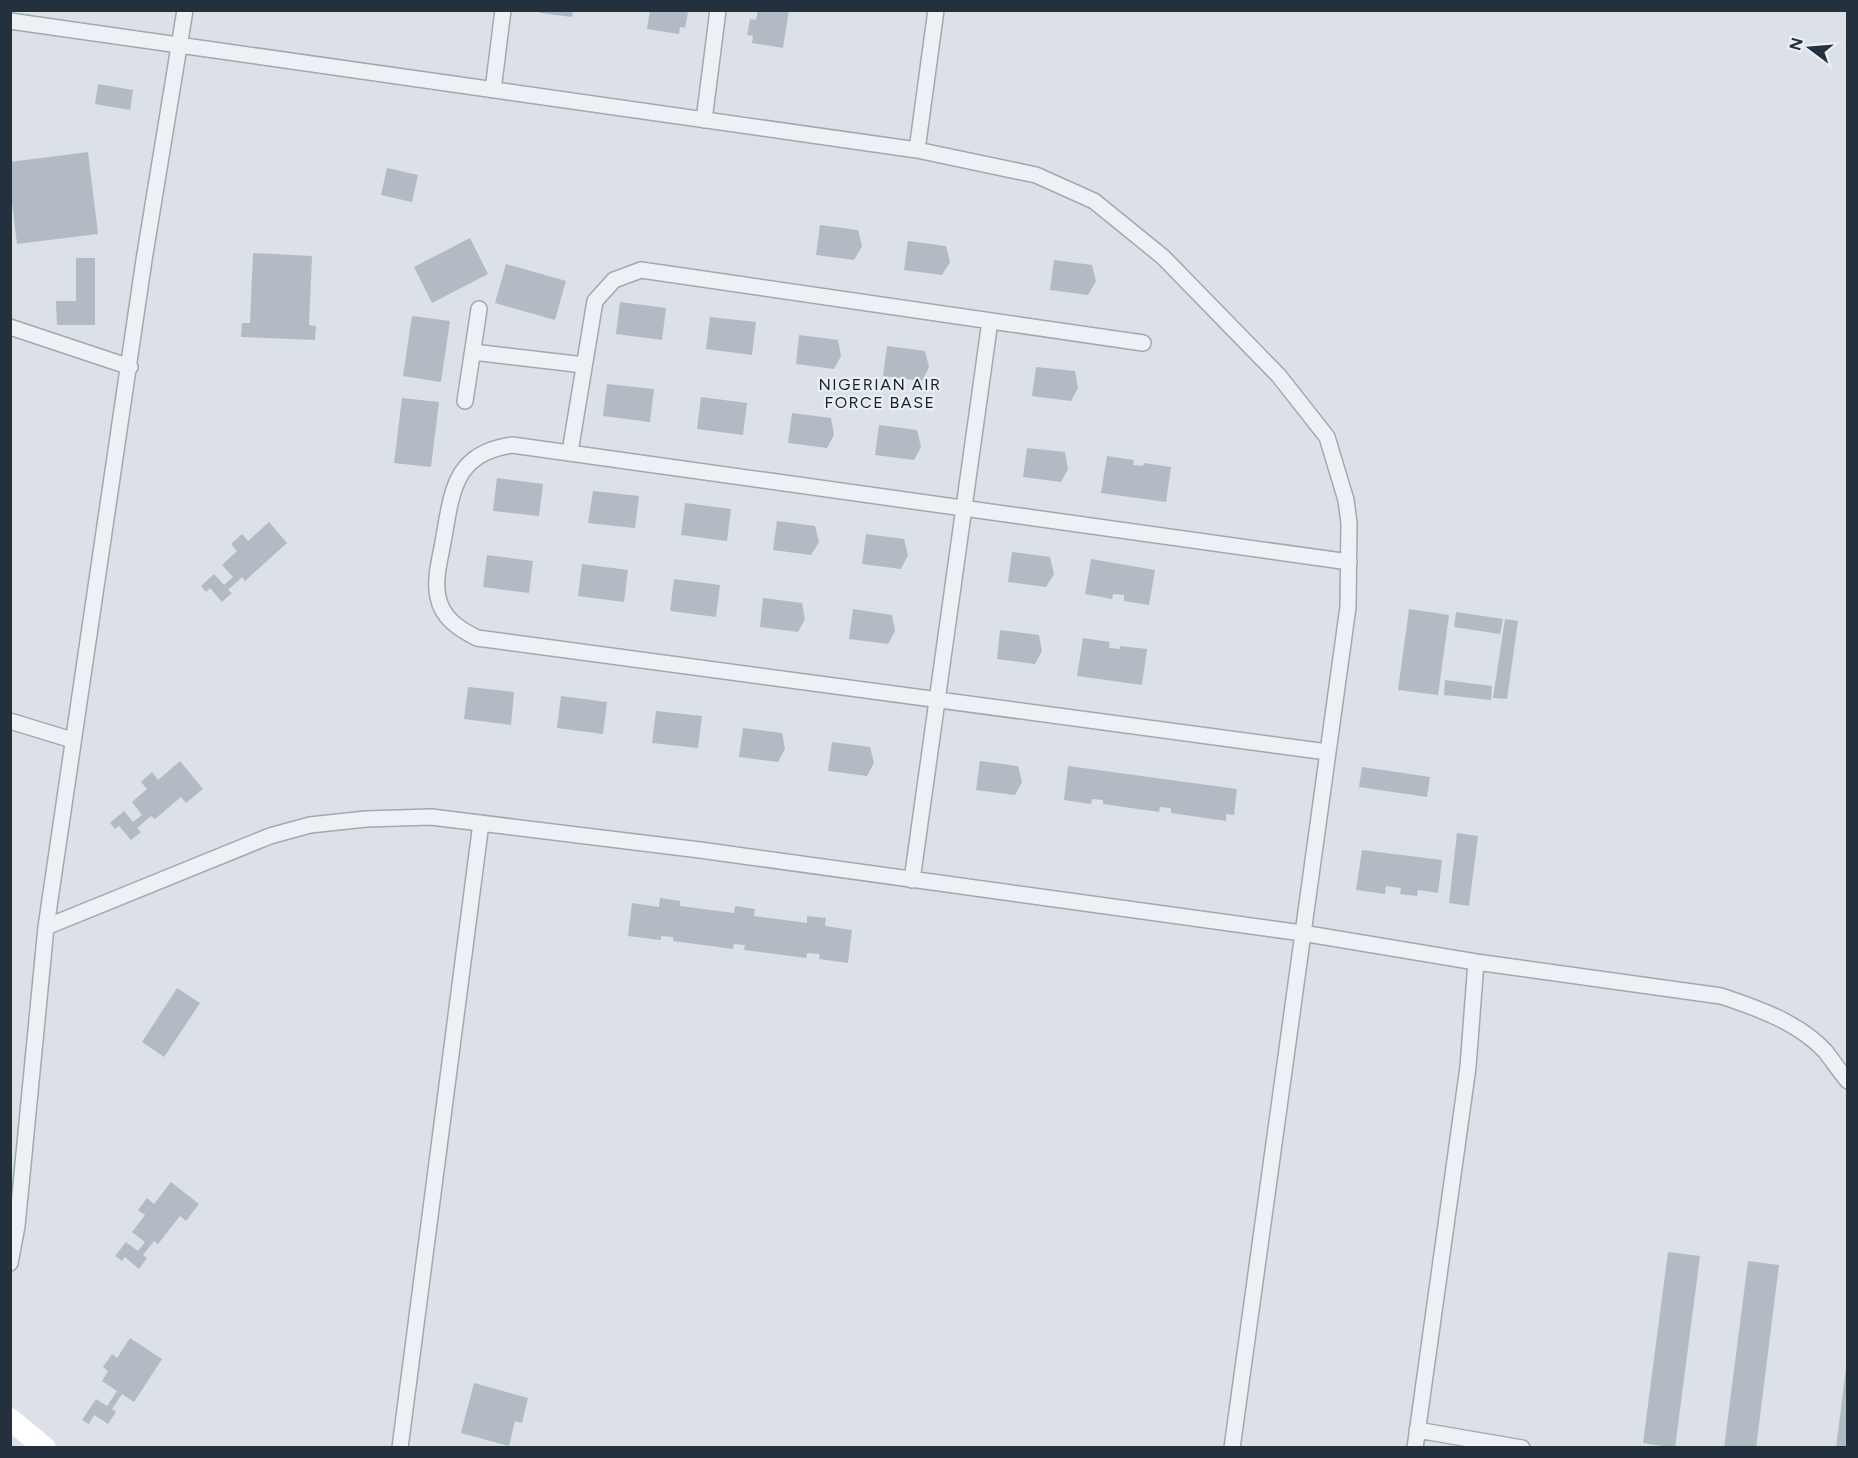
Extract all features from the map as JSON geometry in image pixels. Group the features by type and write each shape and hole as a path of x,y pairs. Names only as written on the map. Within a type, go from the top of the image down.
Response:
{"main road":[{"path":"10,1419 45,1448"}],"street":[{"path":"10,1263 18,1214 46,927 72,740 184,10"},
{"path":"493,90 503,10"},
{"path":"704,120 718,10"},
{"path":"917,150 936,10"},
{"path":"10,21 917,150 1036,175 1094,201 1163,257 1279,375 1327,437 1346,500 1349,562 1348,607 1232,1448"},
{"path":"570,452 595,301 614,280 641,270 1143,343"},
{"path":"465,401 479,309"},
{"path":"912,880 935,700 990,321"},
{"path":"10,327 130,367"},
{"path":"473,352 584,365"},
{"path":"1327,752 477,638 458,628 445,613 438,598 436,580 454,486 464,469 478,455 494,447 513,445 1349,562"},
{"path":"10,721 72,740"},
{"path":"46,927 270,836 310,825 366,819 431,817 1302,933 1476,962 1721,996 1758,1008 1790,1024 1823,1050 1848,1082"},
{"path":"400,1448 481,823"},
{"path":"1415,1448 1462,1110 1476,962"},
{"path":"1417,1430 1522,1448"}],"building":[{"path":"541,10 573,10 572,17 540,13"},
{"path":"650,10 688,12 685,28 680,27 679,34 647,29"},
{"path":"758,10 789,10 783,48 752,43 753,36 747,35 750,19 756,20"},
{"path":"98,84 133,90 130,110 95,104"},
{"path":"88,152 98,234 17,244 10,187 10,162"},
{"path":"387,168 418,175 412,202 381,195"},
{"path":"820,225 858,230 862,246 854,260 816,255"},
{"path":"470,238 488,274 432,303 414,267"},
{"path":"908,241 946,246 950,262 942,275 904,270"},
{"path":"253,253 312,256 309,325 316,326 315,340 241,337 242,323 250,323"},
{"path":"76,258 95,258 95,325 57,325 56,301 76,301"},
{"path":"1054,260 1092,265 1096,281 1088,295 1050,290"},
{"path":"506,264 566,281 555,320 495,303"},
{"path":"620,302 666,308 662,340 616,334"},
{"path":"412,316 450,321 441,382 403,376"},
{"path":"710,317 756,322 752,355 706,349"},
{"path":"799,335 838,340 841,356 834,369 796,364"},
{"path":"887,346 925,351 929,367 922,381 883,376"},
{"path":"1036,367 1075,371 1078,388 1071,401 1032,396"},
{"path":"607,384 654,389 650,422 603,416"},
{"path":"701,397 747,403 743,435 697,429"},
{"path":"402,398 439,402 431,467 394,463"},
{"path":"792,413 831,418 834,435 827,448 788,443"},
{"path":"879,425 917,430 921,447 914,460 875,455"},
{"path":"1027,448 1065,452 1068,469 1061,482 1023,477"},
{"path":"1107,456 1134,460 1133,465 1143,466 1144,463 1171,467 1166,502 1101,493"},
{"path":"497,478 543,484 539,516 493,511"},
{"path":"593,491 639,496 635,528 588,523"},
{"path":"685,503 731,509 727,541 681,535"},
{"path":"777,521 815,526 819,542 811,555 773,550"},
{"path":"269,522 287,543 245,581 242,577 228,590 232,593 222,602 210,588 206,592 201,586 214,574 224,585 233,577 222,565 237,551 231,544 242,534 248,541"},
{"path":"866,534 904,539 908,555 901,569 862,564"},
{"path":"1012,552 1050,557 1054,574 1046,587 1008,582"},
{"path":"487,555 533,561 529,593 483,587"},
{"path":"1091,559 1155,570 1149,605 1124,601 1124,595 1113,594 1112,599 1085,594"},
{"path":"582,564 628,570 624,602 578,596"},
{"path":"674,579 720,585 716,617 670,611"},
{"path":"763,598 802,603 805,619 798,632 760,627"},
{"path":"853,609 892,615 895,631 888,644 849,639"},
{"path":"1409,609 1449,615 1438,695 1398,690"},
{"path":"1456,612 1503,619 1500,634 1454,627"},
{"path":"1505,619 1518,621 1507,699 1493,698"},
{"path":"1000,630 1039,635 1042,651 1035,664 997,659"},
{"path":"1083,638 1110,642 1109,648 1120,649 1120,646 1147,649 1142,685 1077,676"},
{"path":"1445,680 1492,686 1491,700 1444,695"},
{"path":"468,687 514,692 511,725 464,719"},
{"path":"561,696 607,702 603,734 557,728"},
{"path":"656,711 702,716 698,748 652,743"},
{"path":"743,728 782,733 785,749 778,762 739,757"},
{"path":"832,742 870,747 874,763 867,776 828,771"},
{"path":"180,761 203,789 186,803 181,797 155,819 151,816 137,828 141,832 131,840 119,826 115,829 110,823 124,811 133,822 142,815 132,802 147,789 141,782 152,772 158,780"},
{"path":"980,761 1018,766 1022,782 1015,795 976,790"},
{"path":"1068,766 1237,789 1234,815 1226,814 1226,821 1171,813 1171,808 1160,807 1159,812 1103,804 1103,800 1092,799 1091,804 1064,800"},
{"path":"1362,767 1430,777 1427,797 1359,787"},
{"path":"1457,833 1478,836 1469,906 1449,903"},
{"path":"1362,850 1442,860 1438,893 1418,890 1417,896 1400,894 1401,888 1386,886 1385,894 1356,890"},
{"path":"660,898 680,901 680,906 734,913 735,906 755,909 754,916 807,923 807,916 826,918 825,926 852,930 848,963 819,959 820,954 807,953 806,958 744,950 745,945 734,944 733,949 673,941 673,937 661,936 661,940 628,936 632,903 659,907"},
{"path":"177,988 200,1003 164,1057 142,1042"},
{"path":"171,1182 199,1204 186,1221 180,1216 158,1244 154,1241 143,1255 147,1258 139,1269 125,1257 122,1261 115,1256 126,1242 138,1251 145,1242 132,1232 145,1215 138,1210 147,1198 154,1204"},
{"path":"1668,1252 1700,1256 1675,1448 1643,1443"},
{"path":"1748,1261 1779,1265 1756,1448 1724,1448"},
{"path":"130,1338 162,1359 134,1402 122,1394 112,1409 116,1412 108,1424 94,1415 89,1424 82,1420 96,1399 107,1406 117,1391 102,1381 108,1371 103,1367 112,1354 117,1358"},
{"path":"1846,1368 1848,1448 1836,1448"},
{"path":"474,1383 528,1398 522,1423 515,1421 509,1446 461,1433"}],"district":[{"name":"NIGERIAN AIR FORCE BASE","path":"880,393"}]}
